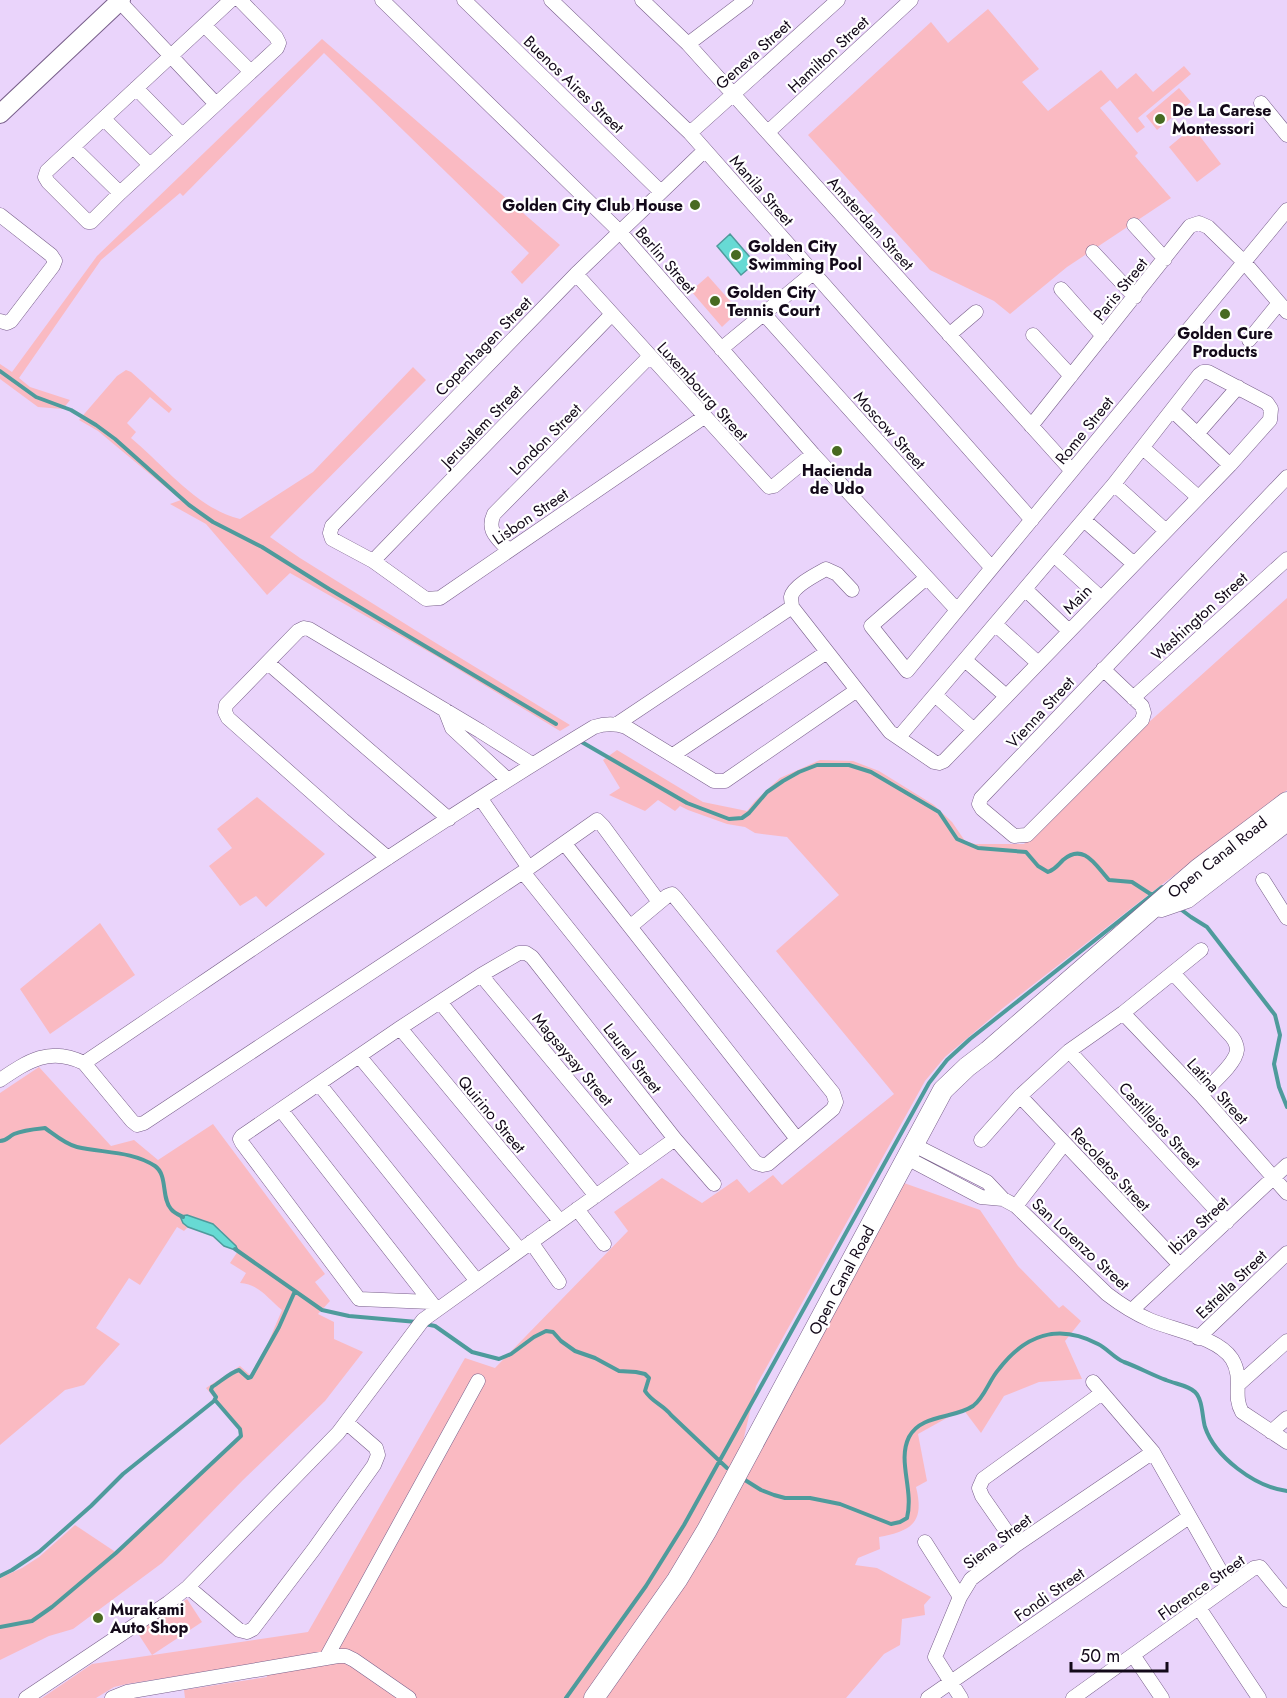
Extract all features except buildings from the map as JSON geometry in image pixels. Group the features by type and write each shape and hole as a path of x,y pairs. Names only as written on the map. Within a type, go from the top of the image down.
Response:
{"main road":[{"name":"Open Canal Road","path":"594,1698 676,1580 707,1530 943,1090 955,1077 1198,869 1287,802"},
{"name":"Open Canal Road","path":"1148,913 1187,898 1287,821"}],"street":[{"path":"231,0 47,171 45,177 88,222 91,222 277,48 279,43 276,37 240,0"},
{"name":"Berlin Street","path":"382,0 620,232 813,454 957,610"},
{"name":"Buenos Aires Street","path":"464,0 661,192"},
{"name":"Manila Street","path":"551,0 690,133 1032,520"},
{"name":"Amsterdam Street","path":"642,0 688,44 734,94 1072,471"},
{"path":"688,44 746,0"},
{"name":"Geneva Street","path":"690,133 838,0"},
{"name":"Hamilton Street","path":"768,132 911,0"},
{"path":"0,114 121,1 216,104"},
{"path":"204,25 251,72"},
{"path":"136,88 182,135"},
{"path":"1262,103 1287,135"},
{"path":"104,119 150,165"},
{"path":"73,147 120,193"},
{"name":"Copenhagen Street","path":"373,561 332,539 330,533 332,526 576,274 705,150"},
{"path":"0,215 51,255 55,261 11,321 7,323 0,321"},
{"name":"Rome Street","path":"926,578 871,626 907,671 1244,262 1285,216"},
{"name":"Paris Street","path":"1031,426 1190,226 1199,223 1208,227 1244,262"},
{"path":"1134,225 1165,259"},
{"path":"1093,252 1135,297"},
{"path":"1244,262 1283,307 1249,340"},
{"path":"722,349 813,273"},
{"name":"Luxembourg Street","path":"576,274 769,487 774,486 813,454"},
{"path":"1061,289 1103,336"},
{"path":"949,335 976,312"},
{"name":"Jerusalem Street","path":"373,561 612,314"},
{"name":"Moscow Street","path":"764,314 992,568"},
{"path":"1033,335 1071,376"},
{"name":"London Street","path":"508,550 491,529 490,522 494,514 650,356"},
{"path":"852,590 837,574 826,569 814,575 792,593 792,607 890,732 899,737 1114,484 1199,375 1208,372 1238,387 1197,434"},
{"name":"Main","path":"899,737 934,762 944,761 1230,465 1270,420 1271,409 1267,403 1238,387"},
{"path":"1172,410 1230,465"},
{"name":"Lisbon Street","path":"373,561 426,599 440,598 704,417"},
{"path":"1143,448 1198,497"},
{"name":"Vienna Street","path":"1133,698 1142,706 1144,713 1142,720 1027,835 1014,836 979,804 981,798 1287,477"},
{"path":"1114,484 1166,531"},
{"path":"1084,520 1134,564"},
{"path":"1054,555 1101,598"},
{"name":"Washington Street","path":"1133,698 1287,560"},
{"path":"1025,589 1069,631"},
{"path":"617,724 792,607"},
{"path":"995,624 1038,663"},
{"path":"388,858 228,718 225,712 226,705 298,631 304,628 309,629 532,764"},
{"path":"673,755 827,652"},
{"path":"965,660 1006,696"},
{"path":"268,663 449,819"},
{"path":"1103,669 1133,698"},
{"path":"84,1063 388,858 532,764 594,727 617,724 626,727 714,781 725,781 857,690"},
{"path":"935,695 974,730"},
{"path":"445,710 452,728 508,780"},
{"path":"480,799 526,870 756,1163 768,1164 833,1109 836,1102 833,1093 672,894 631,926"},
{"path":"0,1080 24,1063 43,1056 76,1059 84,1063 132,1121 137,1125 144,1123 565,844 597,820 659,902"},
{"path":"565,844 797,1138"},
{"path":"1263,880 1282,898 1287,918"},
{"path":"981,1140 1020,1096 1069,1051 1123,1013 1201,950"},
{"name":"Laurel Street","path":"481,975 519,953 526,953 532,957 675,1139 714,1184"},
{"path":"1173,973 1236,1043 1236,1056 1201,1095"},
{"path":"434,1306 359,1299 240,1139 399,1028 481,975"},
{"name":"Magsaysay Street","path":"481,975 639,1164"},
{"path":"440,1002 596,1196"},
{"name":"Latina Street","path":"1123,1013 1201,1095 1287,1193"},
{"name":"Quirino Street","path":"399,1028 560,1221"},
{"name":"Castillejos Street","path":"1069,1051 1227,1222"},
{"path":"359,1056 559,1282"},
{"path":"319,1084 477,1281"},
{"name":"Recoletos Street","path":"1020,1096 1180,1265"},
{"path":"281,1110 434,1306"},
{"path":"26,1698 168,1603 188,1587 347,1423 434,1306 477,1281 675,1139"},
{"path":"1016,1206 1064,1144"},
{"name":"San Lorenzo Street","path":"910,1152 960,1168 987,1182 1003,1198 1016,1206 1119,1303 1149,1320 1224,1350 1232,1359 1237,1370 1239,1384 1237,1397 1242,1412 1287,1442"},
{"name":"San Lorenzo Street","path":"910,1152 952,1182 981,1197 1003,1198"},
{"name":"Ibiza Street","path":"1132,1310 1287,1165"},
{"path":"952,1182 960,1168"},
{"path":"578,1209 604,1244"},
{"name":"Estrella Street","path":"1198,1338 1287,1253"},
{"path":"1239,1384 1287,1341"},
{"path":"326,1658 478,1381"},
{"path":"1016,1545 982,1496 980,1488 983,1479 1098,1388 1152,1452 1229,1586"},
{"path":"1271,1432 1287,1418"},
{"path":"188,1587 239,1630 247,1632 253,1629 314,1549 376,1460 378,1455 374,1445 347,1423"},
{"name":"Siena Street","path":"961,1698 935,1657 960,1597 971,1579 1016,1545 1152,1452"},
{"name":"Fondi Street","path":"928,1698 1189,1517"},
{"path":"925,1542 960,1597"},
{"name":"Florence Street","path":"1073,1698 1254,1568 1260,1567 1287,1600"},
{"path":"1199,1608 1259,1698"},
{"path":"1133,1655 1162,1698"},
{"path":"112,1698 120,1694 137,1694 346,1656 409,1698"}],"shaded area":[{"path":"988,9 1039,69 1022,82 1048,111 1101,70 1117,89 1136,73 1153,92 1184,66 1191,74 1138,118 1145,127 1137,133 1110,100 1100,108 1138,153 1135,156 1171,198 1067,267 1010,314 994,301 930,270 808,135 931,22 948,43"},
{"path":"322,39 560,245 522,284 511,272 529,253 324,53 183,196 180,193 101,260 19,378 30,387 70,400 63,409 38,407 0,379 0,364 12,372 97,256"},
{"path":"1179,88 1191,102 1157,130 1146,116"},
{"path":"1196,131 1221,164 1197,182 1169,147 1187,132 1190,136"},
{"name":"Golden City Swimming Pool","path":"730,234 755,263 741,275 717,246"},
{"name":"Golden City Tennis Court","path":"708,276 739,311 722,327 691,291"},
{"path":"413,367 426,380 270,537 300,558 570,725 560,731 436,656 290,573 267,595 206,524 170,504 181,500 98,431 79,420 117,376 126,370 131,372 172,409 169,413 150,397 127,423 136,432 131,438 195,496 224,514 240,519 313,472"},
{"path":"1287,598 1287,790 1003,1008 945,1057 925,1081 756,1386 742,1446 699,1529 585,1698 185,1698 184,1690 267,1677 265,1662 127,1684 114,1687 96,1698 42,1698 92,1664 308,1632 465,1358 495,1368 628,1231 614,1212 662,1178 702,1203 737,1179 749,1193 773,1175 782,1185 894,1094 776,951 839,895 787,837 755,833 745,827 727,824 680,806 675,811 658,800 645,811 609,795 620,788 603,760 617,750 703,802 747,811 780,778 820,760 853,761 879,771 934,805 952,822 965,841 975,844 1024,844 1138,732"},
{"path":"257,797 325,854 266,907 256,896 240,906 209,866 232,848 217,829"},
{"path":"100,923 135,975 50,1034 20,989"},
{"path":"39,1067 111,1146 134,1140 158,1160 213,1124 325,1274 315,1282 330,1301 318,1314 334,1322 334,1339 363,1352 325,1401 162,1563 73,1629 49,1636 0,1660 0,1578 39,1557 75,1525 117,1553 241,1436 240,1429 206,1388 240,1366 250,1375 268,1343 282,1310 258,1289 240,1283 246,1273 230,1263 238,1251 221,1230 204,1220 187,1215 183,1223 188,1227 184,1231 177,1227 140,1285 129,1278 96,1328 120,1344 84,1385 65,1390 0,1445 0,1093"},
{"path":"904,1183 980,1210 1018,1266 1059,1308 1063,1305 1081,1321 1065,1341 1082,1379 1039,1382 1004,1396 981,1433 963,1409 918,1434 927,1481 916,1487 919,1509 917,1517 913,1523 900,1532 879,1537 880,1549 858,1558 855,1565 877,1568 931,1597 924,1605 925,1615 902,1619 900,1645 884,1654 846,1698 605,1698 705,1553"},
{"path":"187,1215 213,1224 236,1246 238,1251 224,1246 213,1236 188,1227 180,1216"},
{"path":"187,1599 202,1622 152,1655 137,1632"}],"waterway":[{"path":"0,371 36,397 71,410 96,425 189,505 213,522 262,547 556,724"},
{"path":"580,741 687,803 729,819 742,818 767,792 799,772 817,765 849,765 871,772 939,812 957,839 978,848 1026,852 1038,866 1048,872 1070,855 1083,855 1089,858 1109,880 1132,882 1152,895"},
{"path":"566,1698 646,1586 684,1525 929,1083 947,1060 970,1039 1162,887"},
{"path":"1179,908 1207,927 1275,1015 1280,1035 1274,1064 1279,1087 1287,1107"},
{"path":"0,1141 14,1134 45,1128 73,1146 127,1155 146,1161 159,1170 168,1204 174,1212 183,1217"},
{"path":"235,1249 322,1310 349,1316 417,1322"},
{"path":"0,1576 39,1552 123,1474 214,1401 216,1397 211,1390 212,1387 239,1370 248,1378 251,1377 279,1327 295,1291"},
{"path":"425,1324 435,1326 472,1352 499,1359 511,1354 534,1337 546,1331 553,1332 575,1351 595,1358 619,1371 645,1374 649,1378 645,1391 648,1395 727,1468"},
{"path":"745,1480 761,1490 785,1498 810,1498 840,1504 891,1524 900,1522 907,1518 909,1507 905,1456 909,1437 914,1430 921,1424 973,1406 1009,1357 1031,1341 1043,1336 1069,1334 1102,1346 1124,1362 1195,1392 1200,1399 1205,1427 1210,1438 1227,1459 1262,1484 1287,1491"},
{"path":"0,1627 32,1621 52,1607 116,1553 241,1436 240,1429 215,1400"}],"place":[{"name":"De La Carese Montessori","path":"1160,119"},
{"name":"Golden City Club House","path":"695,205"},
{"name":"Golden City Swimming Pool","path":"736,255"},
{"name":"Golden City Tennis Court","path":"715,301"},
{"name":"Golden Cure Products","path":"1225,314"},
{"name":"Hacienda de Udo","path":"837,451"},
{"name":"Murakami Auto Shop","path":"98,1618"}]}
